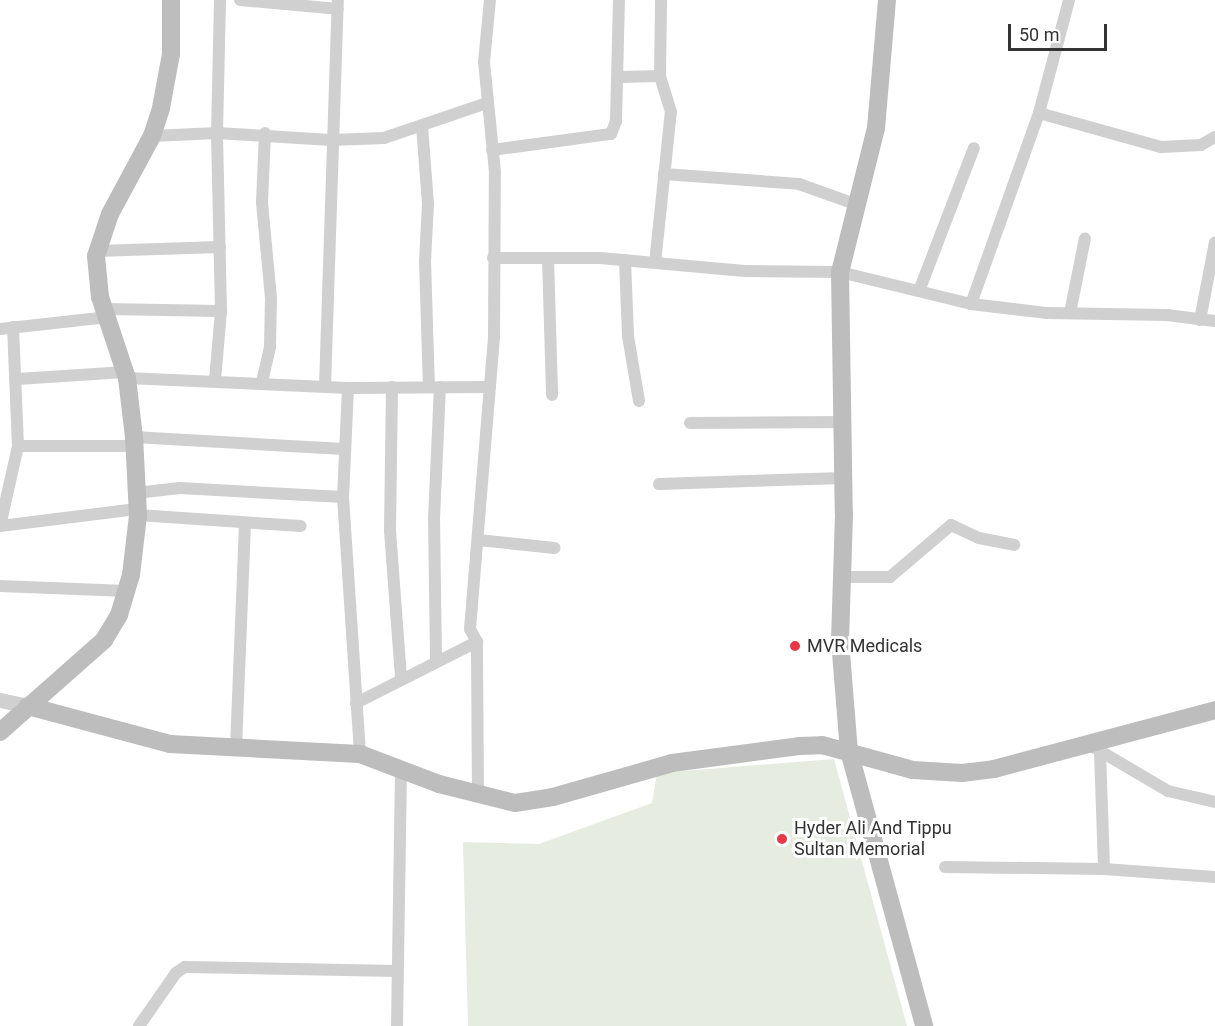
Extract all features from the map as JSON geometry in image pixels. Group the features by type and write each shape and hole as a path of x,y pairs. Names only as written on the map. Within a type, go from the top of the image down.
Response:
{"main road":[{"path":"0,732 104,640 127,591 137,506 134,442 126,375 97,276 97,251 110,214 152,136 171,54 171,0"},
{"path":"887,0 876,128 855,204 840,272 840,423 843,478 840,640 849,751 924,1026"},
{"path":"28,706 170,744 360,754 478,796 515,803 553,797 672,763 741,752 822,745 849,751 889,766 962,773 994,769 1094,748 1215,710"}],"street":[{"path":"215,380 221,311 217,133 220,0"},
{"path":"240,0 338,4 331,140 325,386"},
{"path":"478,796 477,642 470,629 490,387 493,258 492,150 484,63 490,0"},
{"path":"492,150 611,134 616,121 619,78 619,0"},
{"path":"655,263 671,112 660,76 661,0"},
{"path":"971,304 1039,113 1069,0"},
{"path":"619,78 660,76"},
{"path":"152,136 265,133 331,140 384,138 487,103"},
{"path":"1039,113 1161,147 1201,145 1215,137"},
{"path":"422,126 428,204 425,261 435,387 436,659"},
{"path":"262,382 270,346 271,298 262,202 265,133"},
{"path":"919,291 974,148"},
{"path":"664,174 799,184 855,204"},
{"path":"1070,313 1085,238"},
{"path":"1200,320 1215,242"},
{"path":"97,251 220,247"},
{"path":"493,258 625,260 747,271 840,272 971,304 1070,313 1215,321"},
{"path":"548,258 552,395"},
{"path":"625,260 628,336 639,401"},
{"path":"0,329 106,313 221,311"},
{"path":"14,327 18,379 18,446 0,526 137,506 180,488 343,497"},
{"path":"18,379 126,375 348,388 490,387"},
{"path":"392,387 390,531 401,678"},
{"path":"348,388 343,497 360,754"},
{"path":"690,423 840,423"},
{"path":"18,446 134,442 344,449"},
{"path":"659,484 843,478"},
{"path":"137,506 245,525 301,526"},
{"path":"236,748 245,525"},
{"path":"840,577 890,577 951,525 979,538 1014,545"},
{"path":"478,540 555,548"},
{"path":"0,586 127,591"},
{"path":"356,703 436,659 477,642"},
{"path":"0,700 28,706"},
{"path":"1094,748 1168,791 1215,802"},
{"path":"1094,748 1104,869"},
{"path":"397,1026 401,767"},
{"path":"945,867 1104,869 1215,877"},
{"path":"139,1026 176,974 185,967 397,971"}],"shaded area":[{"path":"834,759 907,1026 468,1026 463,842 539,844 652,803 657,773"}],"place":[{"name":"MVR Medicals","path":"795,646"},
{"name":"Hyder Ali And Tippu Sultan Memorial","path":"782,839"}]}
